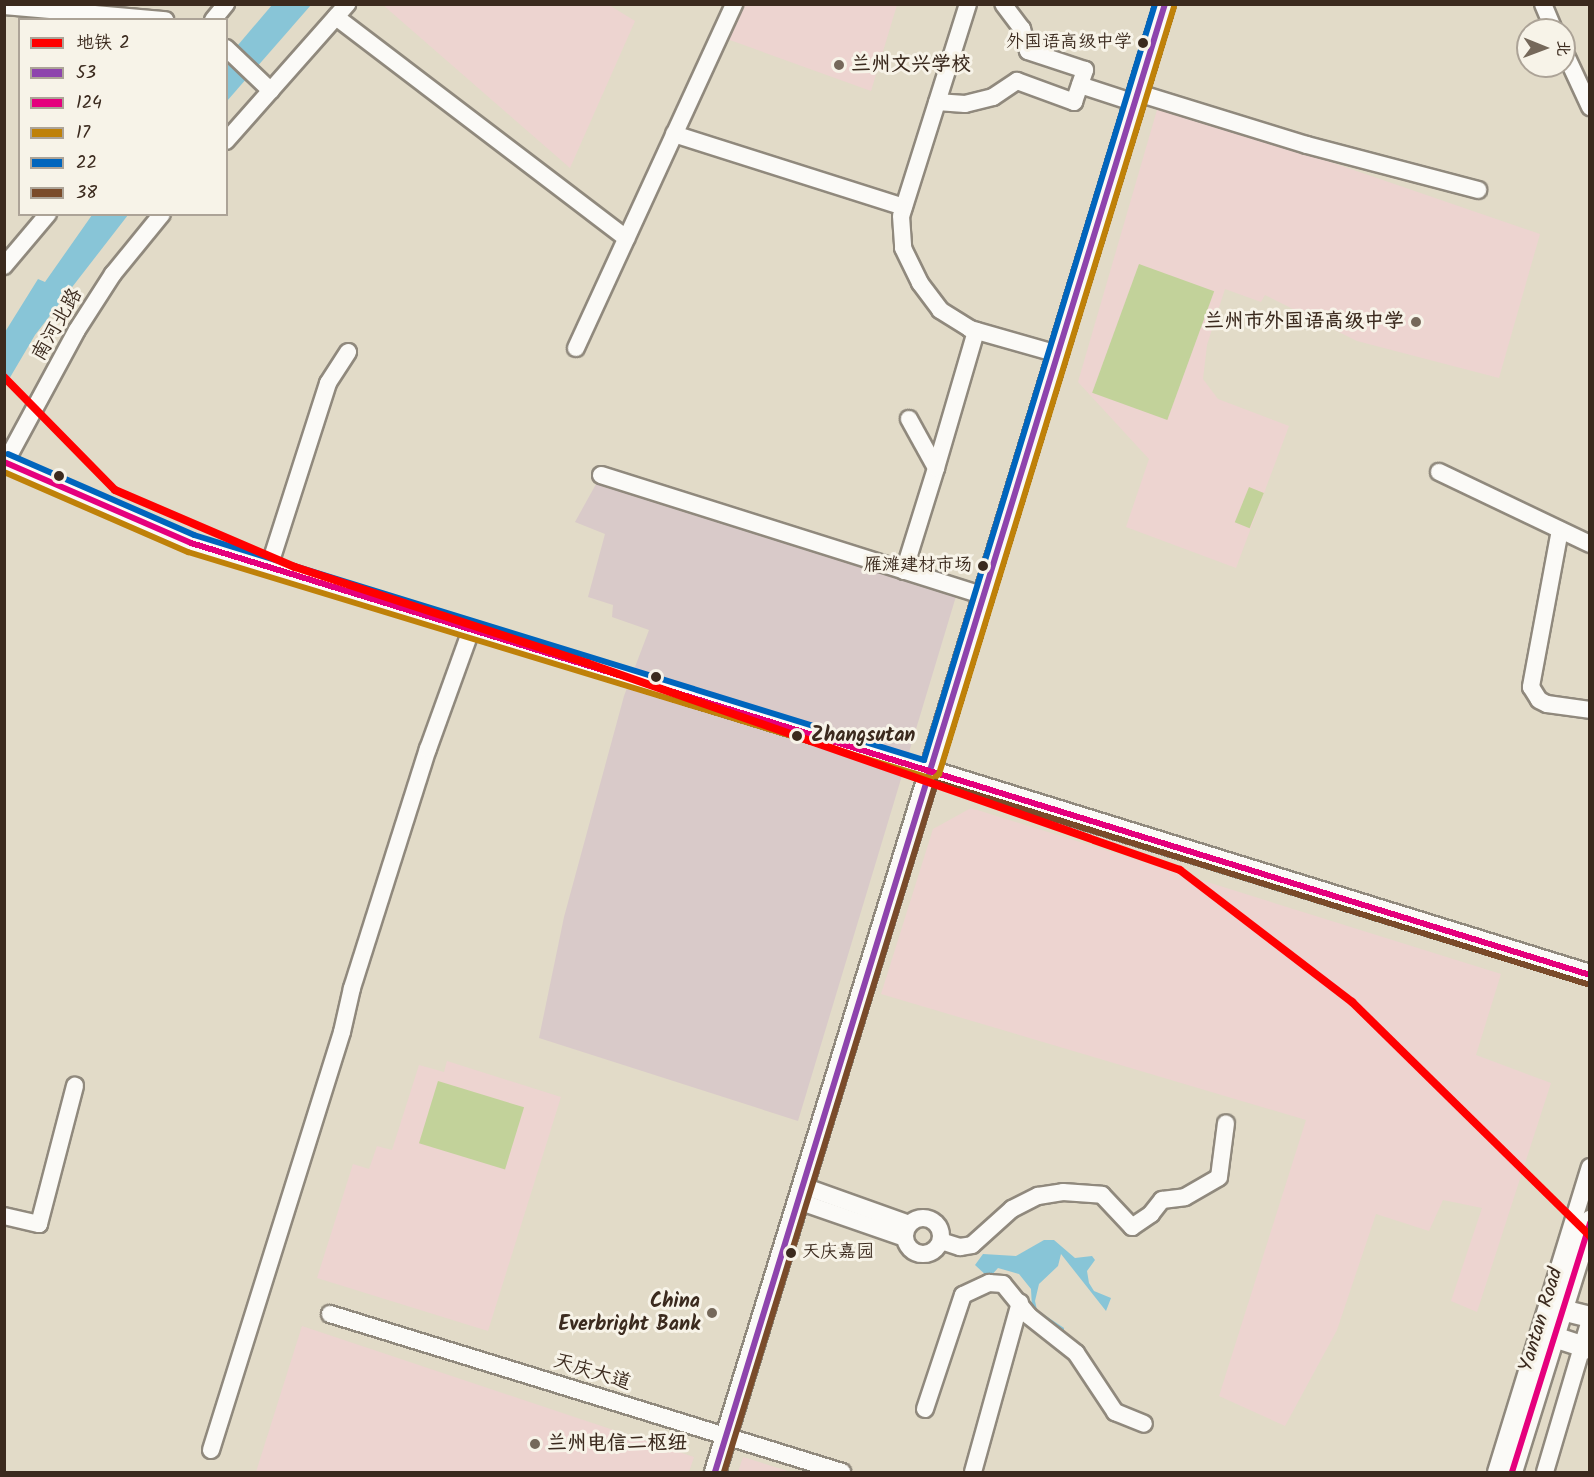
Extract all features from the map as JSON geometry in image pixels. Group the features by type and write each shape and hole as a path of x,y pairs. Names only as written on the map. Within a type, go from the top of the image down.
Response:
{"main road":[{"path":"715,1473 1165,4"},
{"path":"930,771 1590,975"},
{"name":"Yantan Road","path":"1527,1473 1573,1344 1572,1313 1590,1221"},
{"name":"Yantan Road","path":"1572,1313 1590,1264"},
{"path":"1512,1473 1573,1344"}],"street":[{"path":"215,18 226,4"},
{"path":"576,348 734,4"},
{"path":"968,4 904,207 903,248 920,283 940,310 976,331 1058,354"},
{"path":"937,102 965,104 993,97 1017,81 1074,102 1085,70 1029,51 1022,29 1003,4"},
{"path":"1543,4 1549,18"},
{"path":"4,6 142,18"},
{"path":"228,139 341,11 626,238"},
{"path":"228,50 271,91"},
{"path":"1576,77 1590,107"},
{"path":"1080,85 1478,190"},
{"path":"674,134 904,207"},
{"path":"4,266 46,216"},
{"name":"南河北路","path":"5,464 77,330 113,274 160,216"},
{"path":"904,571 976,331"},
{"path":"269,567 328,382 348,352"},
{"path":"909,418 936,468"},
{"path":"5,464 190,543 930,771"},
{"path":"1439,472 1590,543"},
{"path":"601,475 984,596"},
{"path":"1560,530 1531,687 1539,700 1547,704 1590,710"},
{"path":"211,1450 342,1032 355,976 471,630"},
{"path":"4,1216 39,1224 75,1086"},
{"path":"941,1241 960,1247 972,1245 1012,1209 1038,1196 1063,1192 1102,1195 1132,1227 1151,1214 1162,1200 1185,1197 1219,1177 1226,1123"},
{"name":"Yantan Road","path":"1545,1473 1573,1344 1572,1313 1590,1167"},
{"path":"800,1193 907,1231"},
{"path":"907,1231 928,1218 939,1227 941,1241"},
{"path":"907,1231 912,1250 925,1254 941,1241"},
{"path":"925,1409 963,1295 989,1283 1003,1284 1020,1302 1029,1316 1076,1353 1115,1412 1144,1424"},
{"path":"973,1473 1020,1302"},
{"name":"Yantan Road","path":"1496,1473 1572,1313"},
{"name":"天庆大道","path":"330,1314 842,1473"}],"shaded area":[{"path":"383,5 609,5 635,21 570,168"},
{"name":"兰州文兴学校","path":"743,5 897,5 871,91 727,39"},
{"name":"兰州市外国语高级中学","path":"1159,103 1540,234 1499,378 1357,341 1265,295 1261,302 1225,289 1207,345 1203,379 1218,399 1289,426 1236,568 1126,527 1149,459 1078,382"},
{"path":"601,475 960,583 798,1121 539,1038 564,917 624,696 649,630 612,617 613,605 588,597 605,534 575,522"},
{"path":"971,808 1501,974 1476,1055 1551,1083 1477,1312 1451,1301 1482,1208 1443,1200 1429,1231 1376,1214 1337,1330 1285,1426 1219,1396 1306,1120 881,994 933,829"},
{"path":"447,1061 561,1097 488,1331 317,1278 353,1164 369,1169 377,1146 392,1150 419,1065 444,1072"},
{"path":"302,1326 694,1457 689,1472 256,1472"},
{"path":"743,1457 791,1472 738,1472"}],"green space":[{"path":"1139,264 1214,291 1167,420 1092,393"},
{"path":"1249,487 1264,493 1250,528 1235,522"},
{"path":"438,1081 524,1107 505,1169 419,1143"}],"water":[{"path":"272,5 311,5 228,100 228,57"},
{"path":"91,216 127,216 35,335 5,386 5,332 38,279 45,282"},
{"path":"1044,1240 1054,1240 1075,1258 1092,1256 1095,1260 1087,1271 1089,1283 1094,1291 1111,1298 1106,1311 1061,1254 1058,1266 1039,1284 1035,1301 1037,1310 1064,1328 1064,1336 1032,1308 1031,1289 1019,1274 998,1268 989,1278 975,1265 983,1254 1016,1256"}],"metro line":[{"name":"2","path":"4,377 115,490 295,567 587,663 1180,870 1352,1002 1590,1236"}],"transit line":[{"name":"22","path":"8,454 194,535 924,760 1155,4"},
{"name":"53","path":"715,1472 1165,4"},
{"name":"17","path":"4,472 188,552 933,779 939,774 1174,7"},
{"name":"124","path":"4,462 191,543 1590,975"},
{"name":"38","path":"724,1472 936,782 1587,984"},
{"name":"124","path":"1512,1472 1590,1223"}],"place":[{"name":"外国语高级中学","path":"1143,43"},
{"name":"兰州文兴学校","path":"839,65"},
{"name":"兰州市外国语高级中学","path":"1416,322"},
{"name":"雁滩建材市场","path":"983,566"},
{"name":"Zhangsutan","path":"797,736"},
{"name":"天庆嘉园","path":"791,1253"},
{"name":"China Everbright Bank","path":"712,1313"},
{"name":"兰州电信二枢纽","path":"535,1444"}]}
